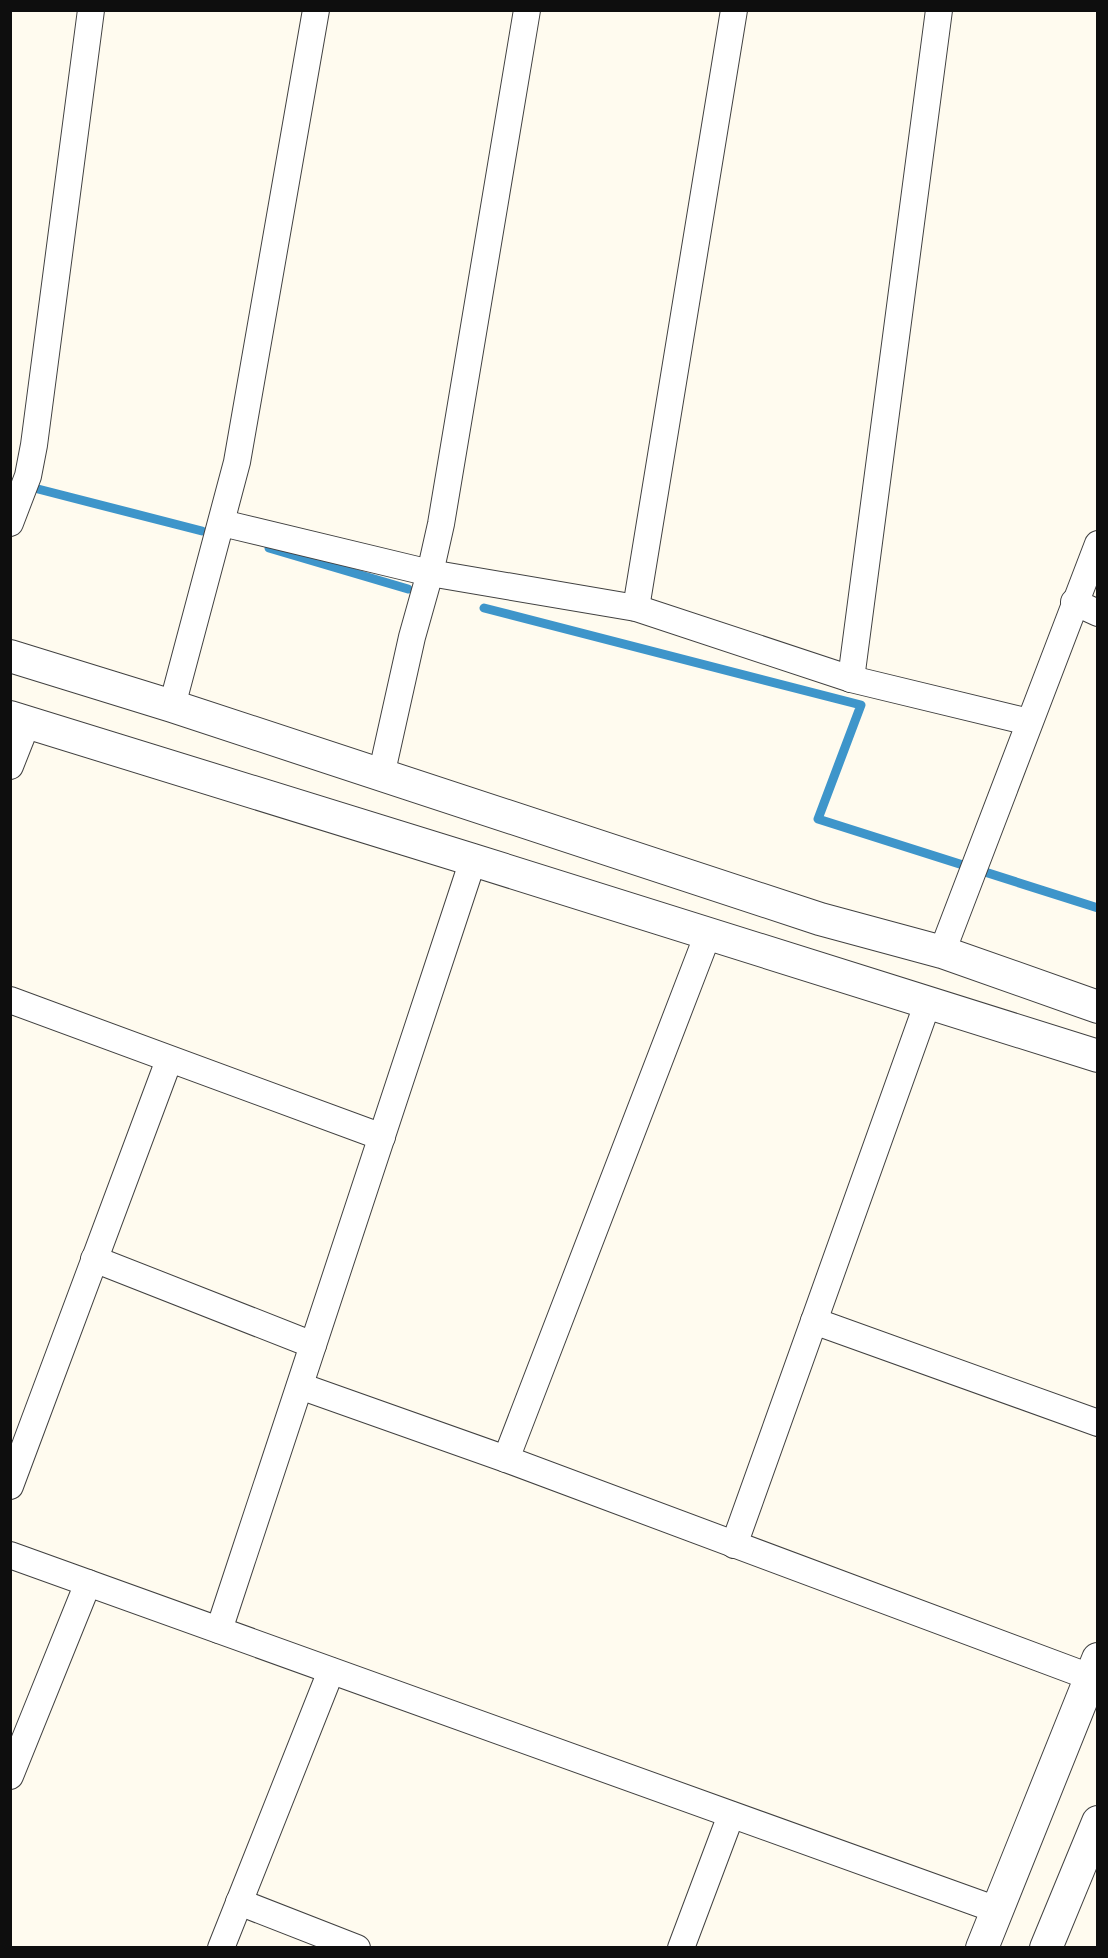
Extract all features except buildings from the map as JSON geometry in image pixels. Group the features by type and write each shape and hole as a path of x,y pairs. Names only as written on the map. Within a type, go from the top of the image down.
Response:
{"street":[{"path":"10,523 28,476 34,445 91,10"},
{"path":"172,706 237,462 316,10"},
{"path":"381,776 412,637 441,524 527,10"},
{"path":"636,608 734,10"},
{"path":"851,679 939,10"},
{"path":"222,523 430,573 636,608 851,679 1029,722"},
{"path":"942,952 1098,544"},
{"path":"1074,602 1098,613"},
{"path":"10,656 172,706 820,919 942,952 1098,1007"},
{"path":"10,766 19,720 1098,1056"},
{"path":"219,1630 473,860"},
{"path":"805,963 820,919"},
{"path":"506,1459 708,934"},
{"path":"10,1000 382,1137"},
{"path":"734,1545 928,1002"},
{"path":"10,1486 169,1060"},
{"path":"94,1259 314,1345"},
{"path":"814,1321 1098,1423"},
{"path":"300,1386 506,1459 734,1545 1094,1668 982,1947"},
{"path":"10,1556 997,1911"},
{"path":"10,1776 88,1583"},
{"path":"221,1947 331,1671"},
{"path":"681,1947 730,1815"},
{"path":"1046,1947 1098,1822"},
{"path":"239,1902 357,1947"}],"waterway":[{"path":"38,489 202,531"},
{"path":"269,548 408,589"},
{"path":"484,608 861,705 818,819 1098,908"}]}
